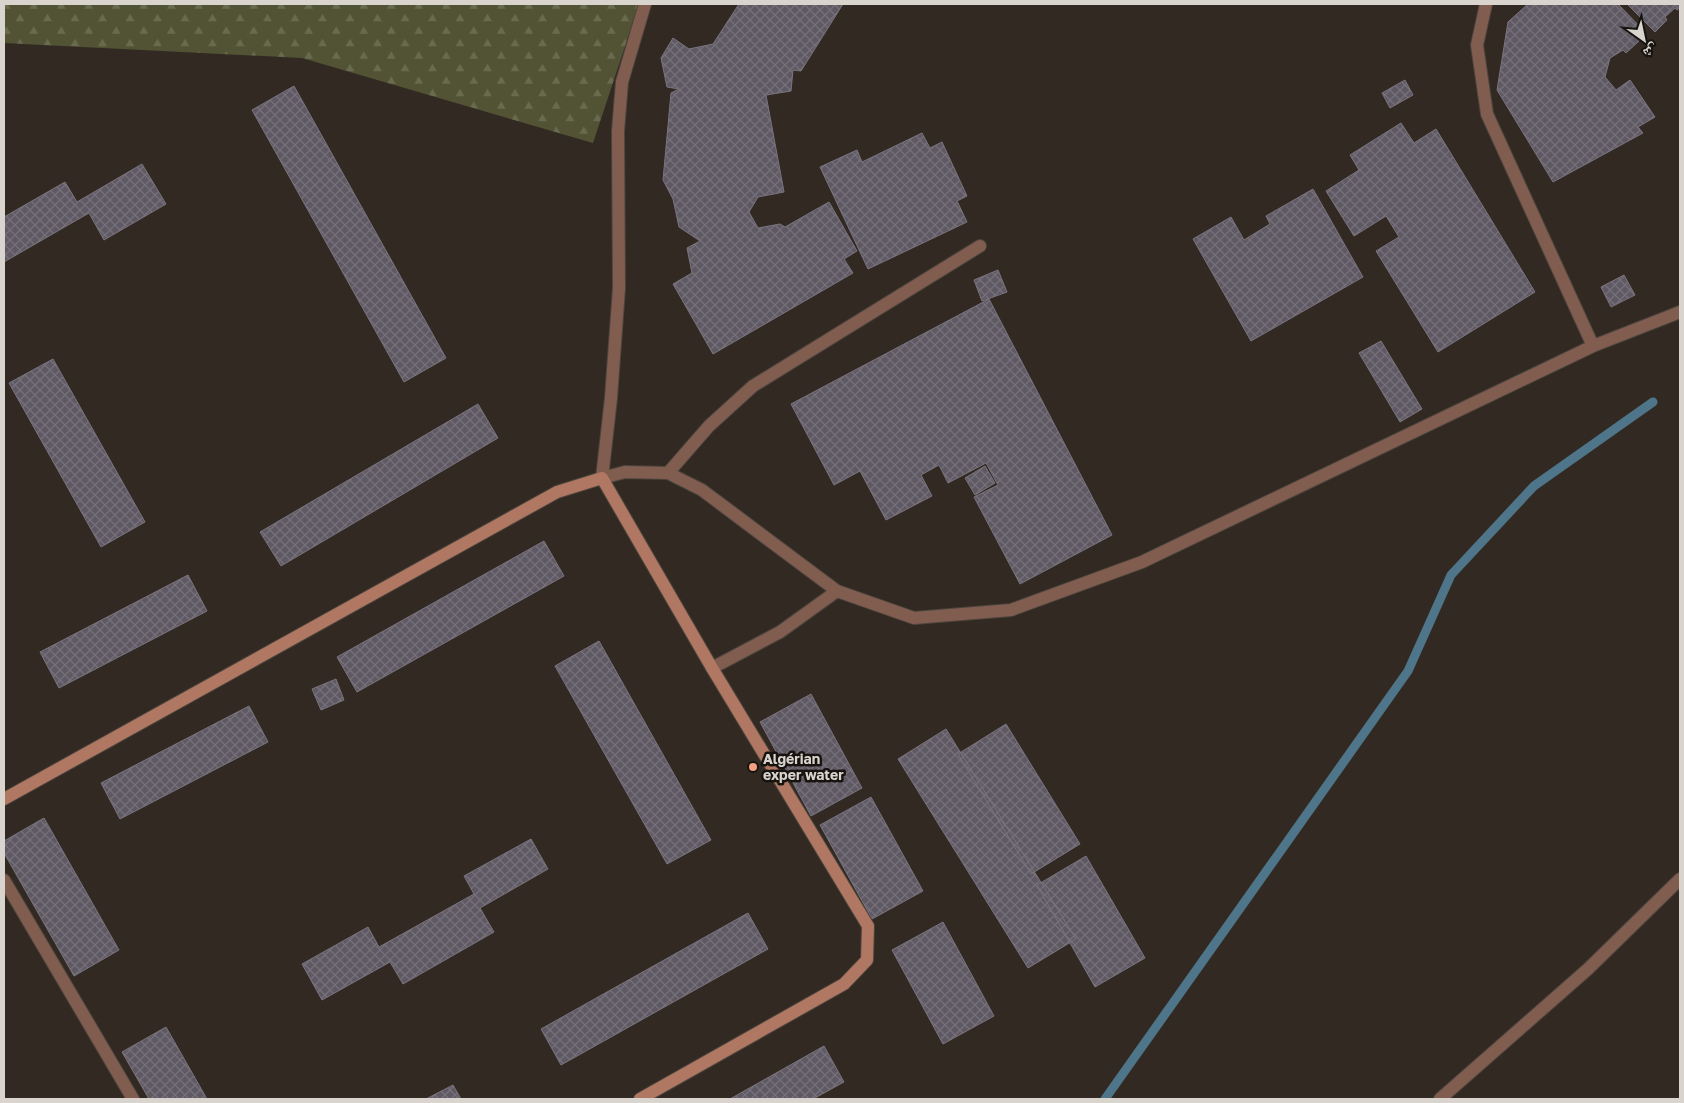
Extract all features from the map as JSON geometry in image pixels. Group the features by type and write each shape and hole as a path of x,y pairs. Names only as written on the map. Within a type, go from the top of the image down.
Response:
{"street":[{"path":"640,1099 844,984 867,960 868,926 712,668 602,478 611,398 619,288 618,131 621,92 624,73 645,4"},
{"path":"1486,4 1477,45 1487,114 1593,346"},
{"path":"668,473 709,426 753,386 980,246"},
{"path":"4,799 557,492 602,478 625,472 668,473 702,490 837,591 914,618 1011,610 1142,562 1593,346 1680,312"},
{"path":"712,668 780,632 837,591"},
{"path":"1440,1099 1588,969 1680,879"},
{"path":"4,880 132,1099"}],"green space":[{"path":"4,4 639,4 593,143 302,58 4,43"}],"building":[{"path":"739,4 843,4 801,71 793,70 791,91 766,95 784,192 758,197 749,212 758,228 780,224 785,227 829,202 857,251 844,259 853,273 713,354 673,284 692,273 687,248 700,241 679,227 673,199 663,180 671,93 679,89 667,87 661,58 673,38 689,49 713,44"},
{"path":"1528,4 1618,4 1643,30 1635,36 1640,40 1626,53 1623,50 1610,58 1605,77 1616,90 1630,80 1655,117 1638,127 1643,133 1553,182 1497,90 1508,22"},
{"path":"1627,4 1680,4 1680,8 1677,10 1675,8 1665,17 1667,20 1655,32"},
{"path":"1405,80 1413,95 1390,108 1382,93"},
{"path":"294,86 446,358 404,382 252,110"},
{"path":"1401,123 1414,143 1436,129 1535,292 1438,352 1376,251 1399,237 1386,216 1354,236 1326,191 1359,170 1350,155"},
{"path":"922,133 930,148 942,142 967,196 957,201 967,222 868,269 820,167 857,150 862,162"},
{"path":"142,164 166,204 104,240 89,213 4,262 4,217 65,182 77,202"},
{"path":"1313,189 1363,277 1251,341 1193,239 1231,217 1244,240 1270,224 1266,216"},
{"path":"998,270 1007,292 982,301 974,280"},
{"path":"1624,275 1635,295 1611,307 1601,287"},
{"path":"989,299 1112,535 1020,584 974,497 998,485 986,463 948,483 939,465 921,475 932,496 886,520 860,471 834,485 791,404"},
{"path":"1381,341 1422,409 1400,422 1359,353"},
{"path":"53,359 145,522 101,547 9,383"},
{"path":"478,404 498,438 281,566 260,532"},
{"path":"985,466 995,483 975,495 965,478"},
{"path":"544,541 564,576 357,692 337,657"},
{"path":"188,575 207,611 59,688 40,652"},
{"path":"599,641 711,840 667,864 555,666"},
{"path":"336,679 344,700 321,710 312,689"},
{"path":"811,694 862,788 811,816 760,722"},
{"path":"249,706 268,742 120,819 101,783"},
{"path":"1006,724 1080,844 1031,874 958,754"},
{"path":"946,729 1076,939 1028,968 898,759"},
{"path":"871,797 923,891 872,919 820,825"},
{"path":"44,818 119,950 74,976 4,853 4,841"},
{"path":"531,839 548,869 480,908 494,932 403,984 390,962 322,1000 302,964 368,927 379,947 474,894 464,876"},
{"path":"1086,856 1145,958 1095,987 1037,885"},
{"path":"748,913 768,949 561,1065 541,1029"},
{"path":"943,922 994,1016 943,1044 892,950"},
{"path":"166,1027 207,1099 149,1099 122,1052"},
{"path":"824,1046 844,1082 813,1099 730,1099"},
{"path":"453,1085 461,1099 426,1099"}],"waterway":[{"path":"1105,1099 1408,671 1451,575 1534,486 1653,402"}],"place":[{"name":"Algérian exper water","path":"753,767"}]}
